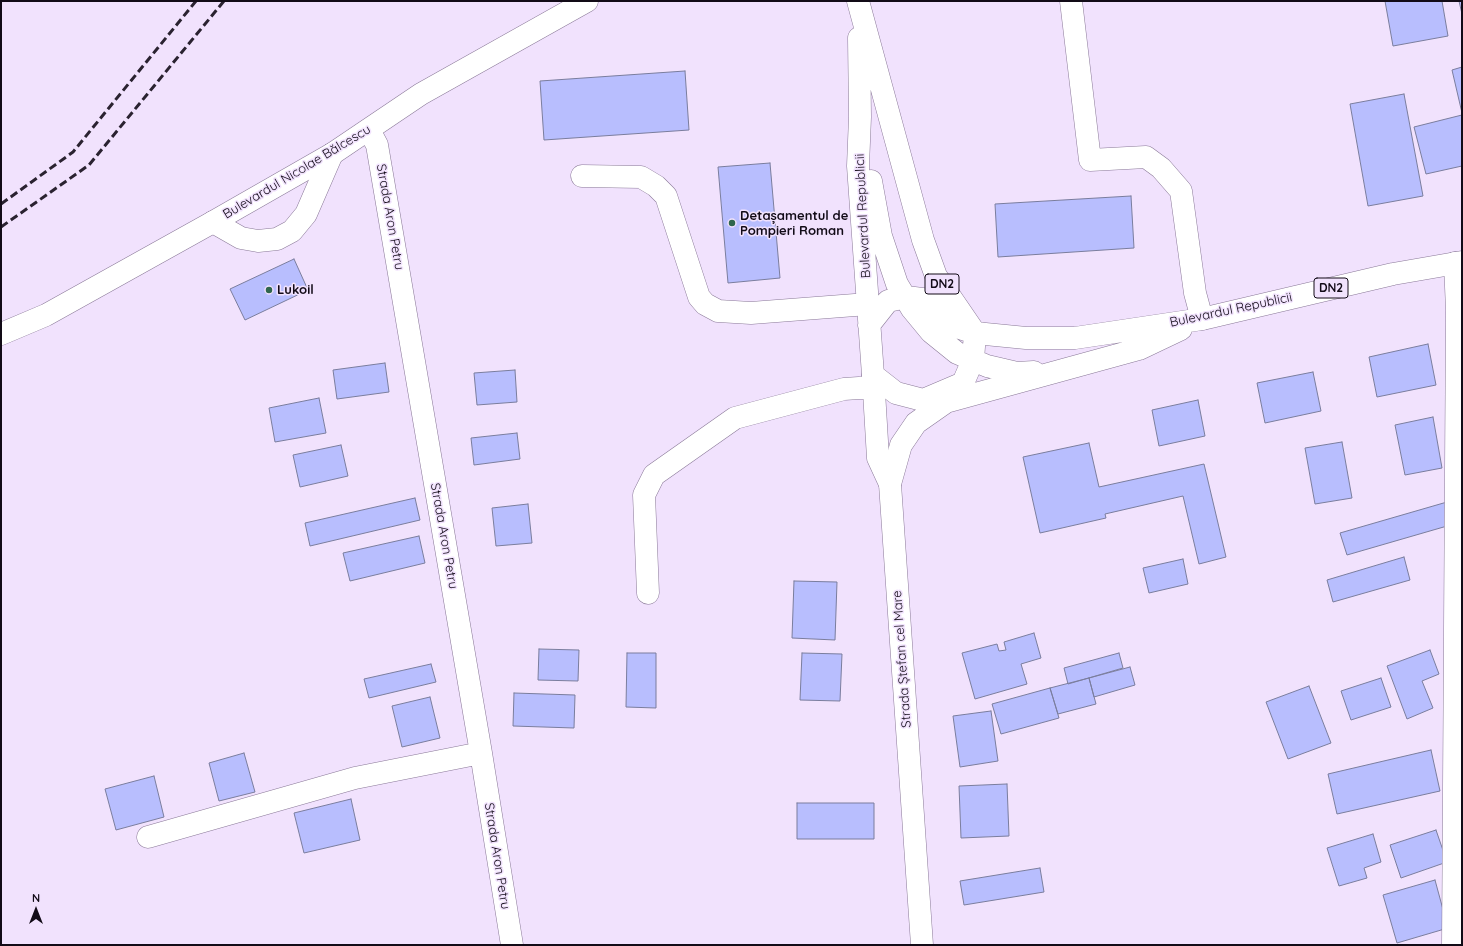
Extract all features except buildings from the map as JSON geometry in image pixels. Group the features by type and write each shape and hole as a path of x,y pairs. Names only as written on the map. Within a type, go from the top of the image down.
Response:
{"main road":[{"name":"Bulevardul Nicolae Bălcescu","path":"1,334 46,315 213,222 332,154 420,94 587,1"},
{"path":"1071,1 1090,160 1146,157 1161,168 1181,191 1195,293 1202,319"},
{"name":"DN2","path":"858,5 860,117"},
{"name":"DN2","path":"858,5 923,240 936,276 974,333"},
{"name":"Bulevardul Republicii","path":"860,117 881,236 897,284 912,309 931,332 957,353 987,366 1017,373 1061,371"},
{"name":"Bulevardul Republicii","path":"860,117 858,166 873,381"},
{"name":"Strada Aron Petru","path":"369,130 379,152 512,945"},
{"path":"213,222 241,238 258,241 277,239 292,230 306,214 332,154"},
{"path":"582,176 642,177 656,186 666,196 699,296 705,304 718,311 751,313 869,314 888,301 906,297"},
{"path":"1453,945 1457,318 1459,263"},
{"name":"Bulevardul Republicii","path":"906,297 930,300 948,320 960,328 974,333 1026,338 1075,338 1202,319 1393,274 1459,263"},
{"name":"DN2","path":"1061,371 1139,349 1202,319"},
{"path":"923,400 963,384 974,360 974,333"},
{"path":"890,484 901,445 916,423 946,402 1061,371"},
{"path":"648,593 644,495 654,475 735,418 873,381 896,393 923,400 946,402"},
{"name":"Strada Ștefan cel Mare","path":"873,381 878,458 890,484 922,945"},
{"path":"148,837 355,778 481,753"}],"railway":[{"path":"1,204 73,152 196,1"},
{"path":"1,227 89,165 224,1"}],"place":[{"name":"Detașamentul de Pompieri Roman","path":"732,223"},
{"name":"Lukoil","path":"269,290"}]}
